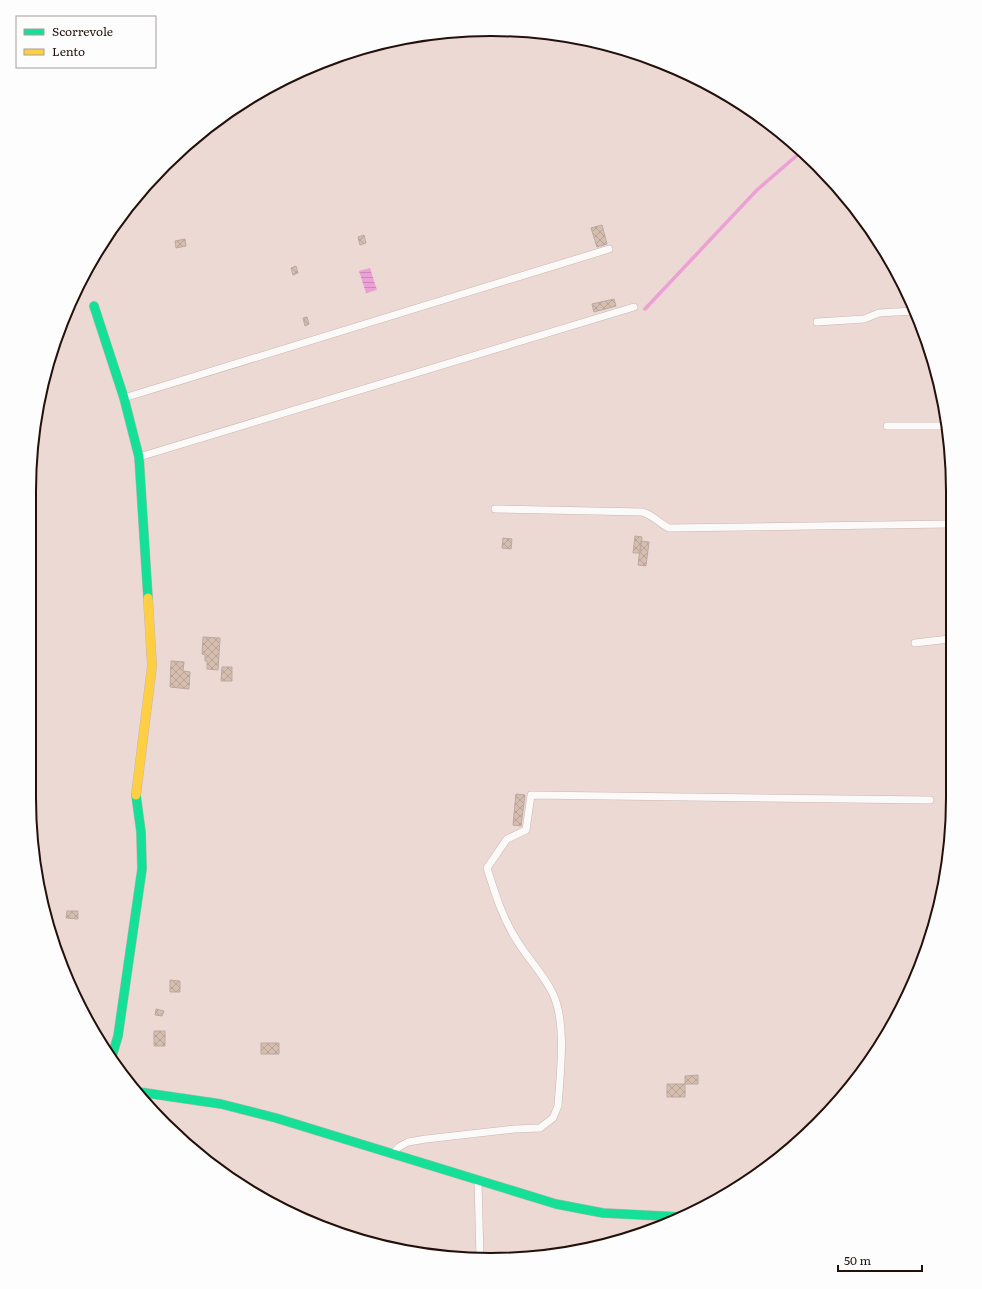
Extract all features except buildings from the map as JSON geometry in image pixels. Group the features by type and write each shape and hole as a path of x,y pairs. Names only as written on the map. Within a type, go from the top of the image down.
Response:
{"street":[{"path":"94,306 124,398 139,457 152,666 136,794 141,832 142,869 118,1036 113,1051"},
{"path":"145,1093 221,1104 276,1118 556,1204 603,1213 669,1216"}],"lane":[{"path":"124,398 610,249"},
{"path":"139,457 634,307"},
{"path":"817,322 864,319 879,313 908,311"},
{"path":"887,426 941,426"},
{"path":"495,509 642,512 650,514 662,525 669,528 946,524"},
{"path":"915,643 946,639"},
{"path":"392,1154 399,1147 408,1142 514,1129 540,1128 553,1118 558,1106 562,1031 558,1008 553,994 544,979 516,940 506,922 487,868 507,839 526,830 531,795 930,800"},
{"path":"478,1181 480,1253"}],"shaded area":[{"path":"370,268 377,290 366,293 359,271"}],"waterway":[{"path":"645,309 757,190 797,155"}],"traffic: fast":[{"path":"94,306 124,398 139,457 148,598"},
{"path":"113,1051 118,1036 142,869 141,832 136,795"},
{"path":"145,1093 221,1104 276,1118 556,1204 603,1213 669,1216"}],"traffic: slow":[{"path":"136,795 152,666 148,598"}]}
